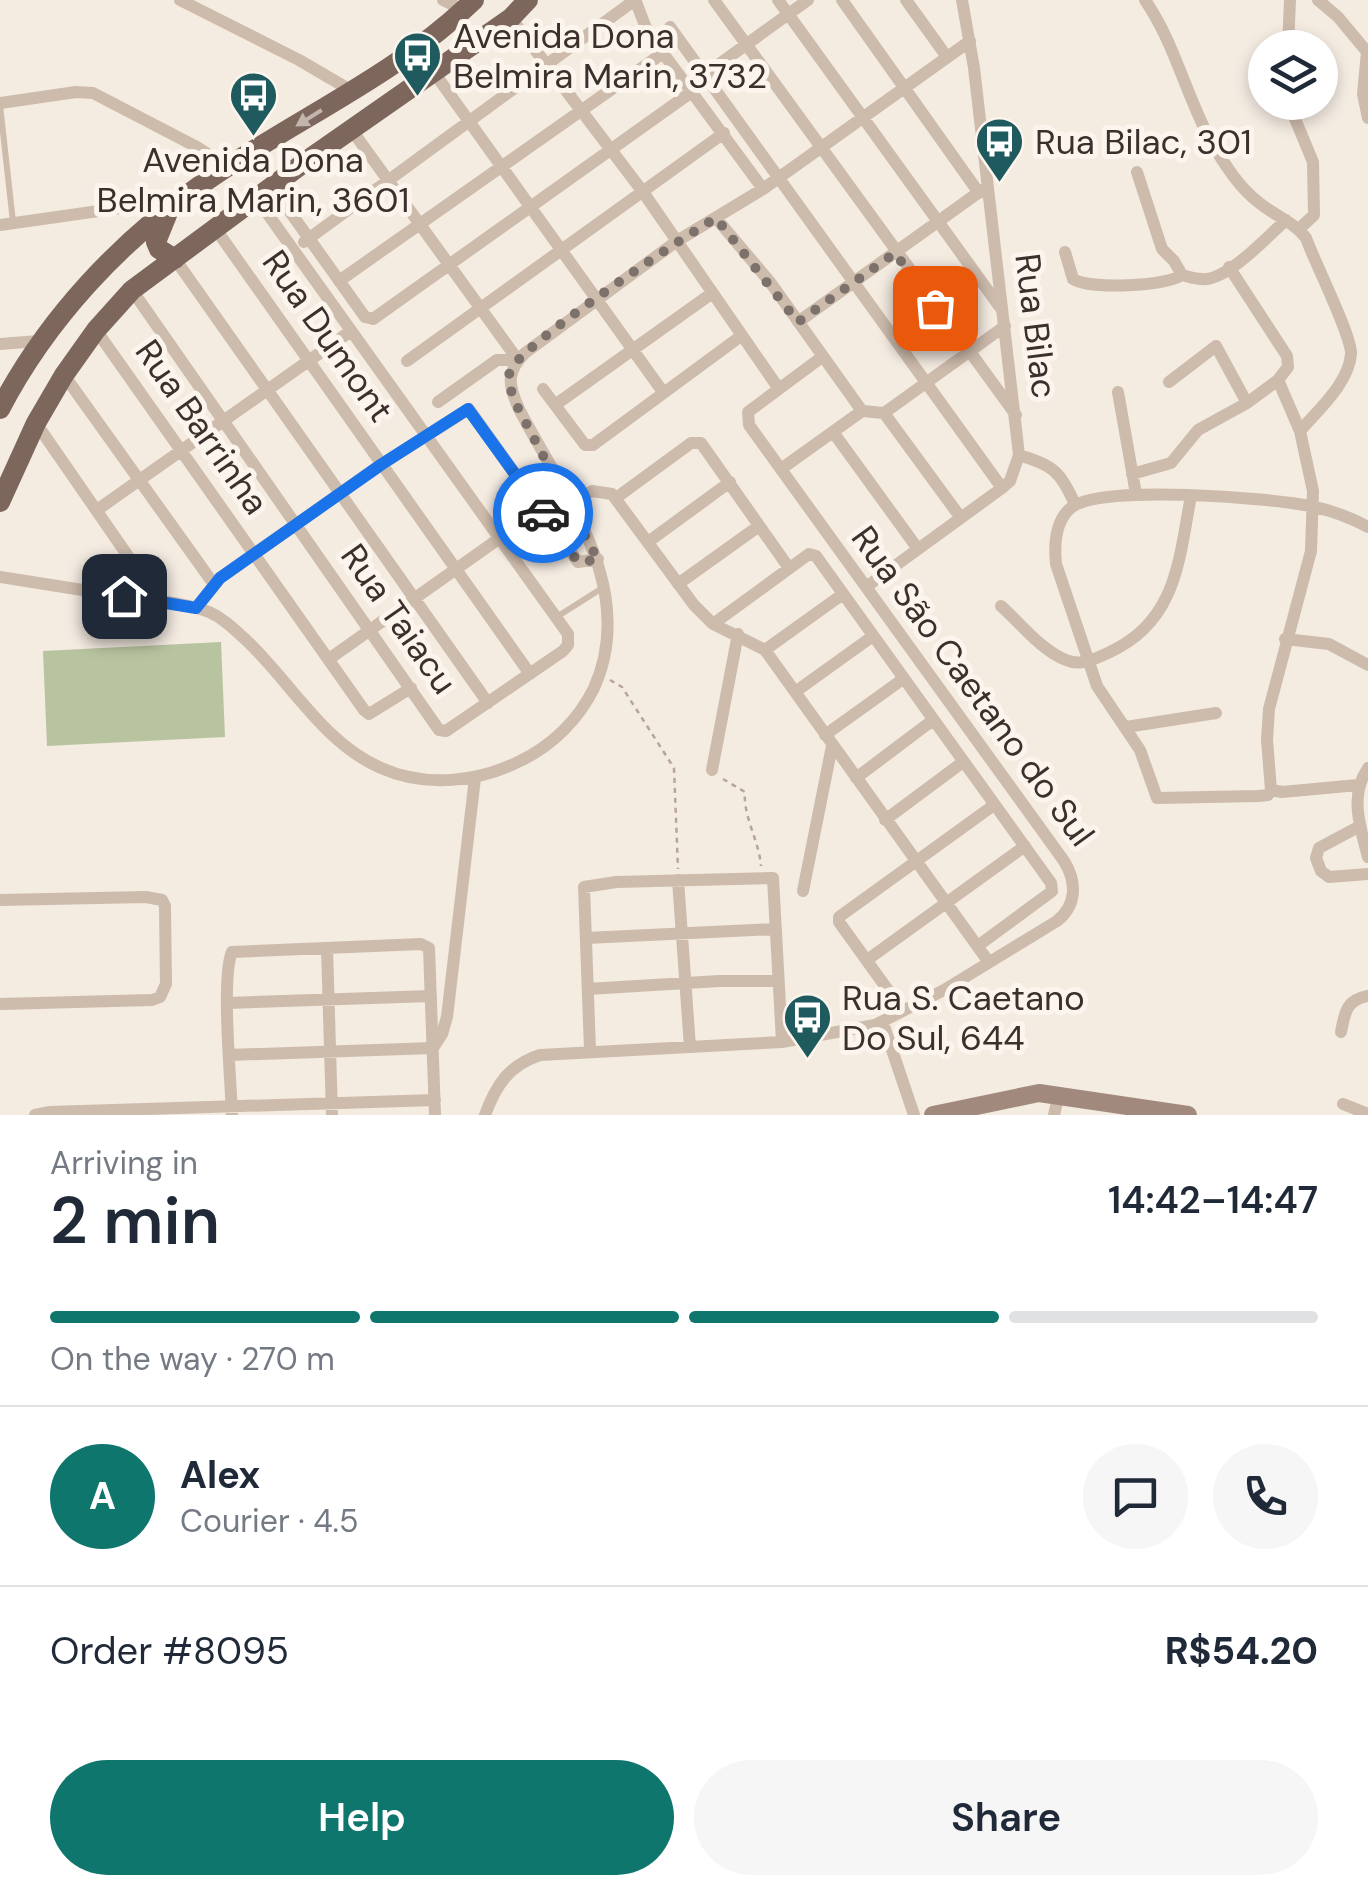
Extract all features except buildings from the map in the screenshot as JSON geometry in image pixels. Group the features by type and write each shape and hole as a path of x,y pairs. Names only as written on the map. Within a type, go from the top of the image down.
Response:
{"main road":[{"path":"0,409 39,341 108,263 228,167 352,92 468,5"},
{"path":"0,502 36,423 64,376 96,330 132,290 520,9"},
{"path":"170,210 156,242 159,249 174,259"},
{"path":"108,263 139,258 153,272"}],"street":[{"path":"180,0 300,60 352,92"},
{"path":"443,0 468,5"},
{"path":"543,0 520,9 548,64 643,192 779,390 822,357"},
{"path":"714,0 1017,417"},
{"path":"778,0 1002,311"},
{"path":"704,75 808,0"},
{"path":"798,322 984,189 842,0"},
{"path":"906,0 947,57"},
{"name":"Rua Bilac","path":"962,0 1019,455"},
{"path":"1144,0 1167,36 1214,146 1253,199 1298,229 1350,344 1347,370 1300,431"},
{"path":"1289,30 1290,0"},
{"path":"1318,0 1367,53 1362,84 1368,118"},
{"path":"294,249 636,1 646,28 763,189"},
{"path":"670,27 1002,488"},
{"path":"0,577 196,608 221,618 234,629 325,728 379,767 419,778 475,778 501,770 547,744 576,719 600,674 610,628 606,587 598,560 512,393 510,369 677,241 778,179 970,41"},
{"path":"339,282 663,53"},
{"path":"434,72 663,392"},
{"path":"265,194 309,239 365,317 373,319 693,91"},
{"path":"0,103 93,93 228,167"},
{"path":"1296,120 1313,162 1316,188 1314,214 1298,229"},
{"path":"351,129 518,360"},
{"path":"407,360 724,133"},
{"path":"1136,172 1162,249 1182,275"},
{"path":"265,194 294,249 555,618"},
{"path":"136,204 170,210"},
{"path":"7,224 136,204 170,210"},
{"path":"716,218 862,411"},
{"path":"1065,252 1073,279 1086,285 1167,283 1182,275 1202,280 1229,267 1286,220"},
{"name":"Rua Dumont","path":"216,228 530,674"},
{"path":"174,259 488,703"},
{"path":"1132,474 1171,462 1198,430 1246,403 1278,380 1288,367 1287,356 1229,267"},
{"name":"Rua Taiacu","path":"132,290 372,629 437,728 444,732 568,646 568,634 555,618"},
{"path":"555,406 711,294"},
{"path":"781,469 862,411 884,413 1005,326"},
{"name":"Rua Barrinha","path":"96,330 367,713 411,688"},
{"path":"98,510 351,331"},
{"path":"543,388 589,446 741,336"},
{"path":"0,344 39,341"},
{"path":"1168,382 1216,346 1246,403"},
{"path":"438,402 497,360 518,360"},
{"path":"64,376 214,583"},
{"path":"1278,380 1311,468 1314,506 1309,566 1285,639 1269,709 1271,790 1268,795 1258,796 1157,798 1140,750 1098,686 1088,662 1056,564 1054,548 1064,516 1075,504 1136,494 1192,496 1314,506 1368,527"},
{"name":"Rua São Caetano do Sul","path":"484,1115 498,1084 516,1065 553,1052 782,1042 883,1023 1066,914 1074,895 1070,871 749,426 748,412 779,390"},
{"path":"1118,392 1136,494"},
{"path":"196,608 214,583 382,464 470,410 578,562 598,560"},
{"path":"884,413 961,518"},
{"path":"36,423 158,602"},
{"path":"833,432 918,549"},
{"path":"616,498 690,443 705,446 789,568 713,624"},
{"path":"866,587 1002,488 1010,481 1019,455 1046,463 1058,472 1075,504"},
{"path":"648,542 730,482"},
{"path":"569,503 597,490 616,498 678,584 713,624 765,650 988,961"},
{"path":"1002,606 1055,654 1067,660 1088,662 1122,646 1154,618 1169,598 1192,496"},
{"path":"329,660 540,509"},
{"path":"678,584 758,526"},
{"name":"Rua São Caetano do Sul","path":"789,568 809,554 816,556 1051,883 1052,891 979,945"},
{"path":"765,650 843,594"},
{"path":"712,770 738,634"},
{"path":"795,692 873,636"},
{"path":"1285,639 1330,644 1368,665"},
{"path":"803,892 828,741 903,679"},
{"path":"1126,727 1216,713"},
{"path":"856,778 934,720"},
{"path":"885,820 964,762"},
{"path":"1368,768 1358,785 1360,826 1368,857"},
{"path":"432,1048 447,1017 475,778"},
{"path":"1271,790 1358,785"},
{"path":"903,1011 839,917 994,805"},
{"path":"1360,826 1320,848 1316,858 1328,877 1368,874"},
{"path":"867,960 1025,846"},
{"path":"590,1050 586,884 678,880 773,878 782,1042"},
{"path":"678,880 690,1047"},
{"path":"0,900 146,896 162,900 166,984 160,997 152,1000 0,1004"},
{"path":"586,938 776,929"},
{"path":"232,1111 229,960 236,950 421,944 428,948 435,1115"},
{"path":"327,948 332,1109"},
{"path":"588,989 778,981"},
{"path":"228,1003 431,996"},
{"path":"1342,1032 1348,1005 1354,999 1368,996"},
{"path":"883,1023 914,1115"},
{"path":"229,1055 432,1048"},
{"path":"933,1115 1020,1094 1059,1094 1188,1115"},
{"path":"1054,1115 1059,1094"},
{"path":"35,1115 332,1109 434,1100"},
{"path":"1343,1104 1368,1114"}],"lane":[{"path":"0,103 7,224"},
{"path":"555,618 606,587"}],"path":[{"path":"600,674 622,687 674,768 678,880"},
{"path":"712,770 745,792 744,806 759,850 761,877"}],"green space":[{"path":"221,642 225,737 47,746 43,651"}],"way so far":[{"path":"543,513 578,562 598,560 518,408 509,384 510,369 525,353 597,299 716,218 798,322 895,253 935,308"}],"place":[{"name":"Avenida Dona Belmira Marin, 3732","path":"418,98"},
{"name":"Avenida Dona Belmira Marin, 3601","path":"253,138"},
{"name":"Rua Bilac, 301","path":"1000,184"},
{"name":"Rua S. Caetano Do Sul, 644","path":"807,1060"}],"route":[{"path":"124,596 196,608 220,578 468,409 543,513"}]}
